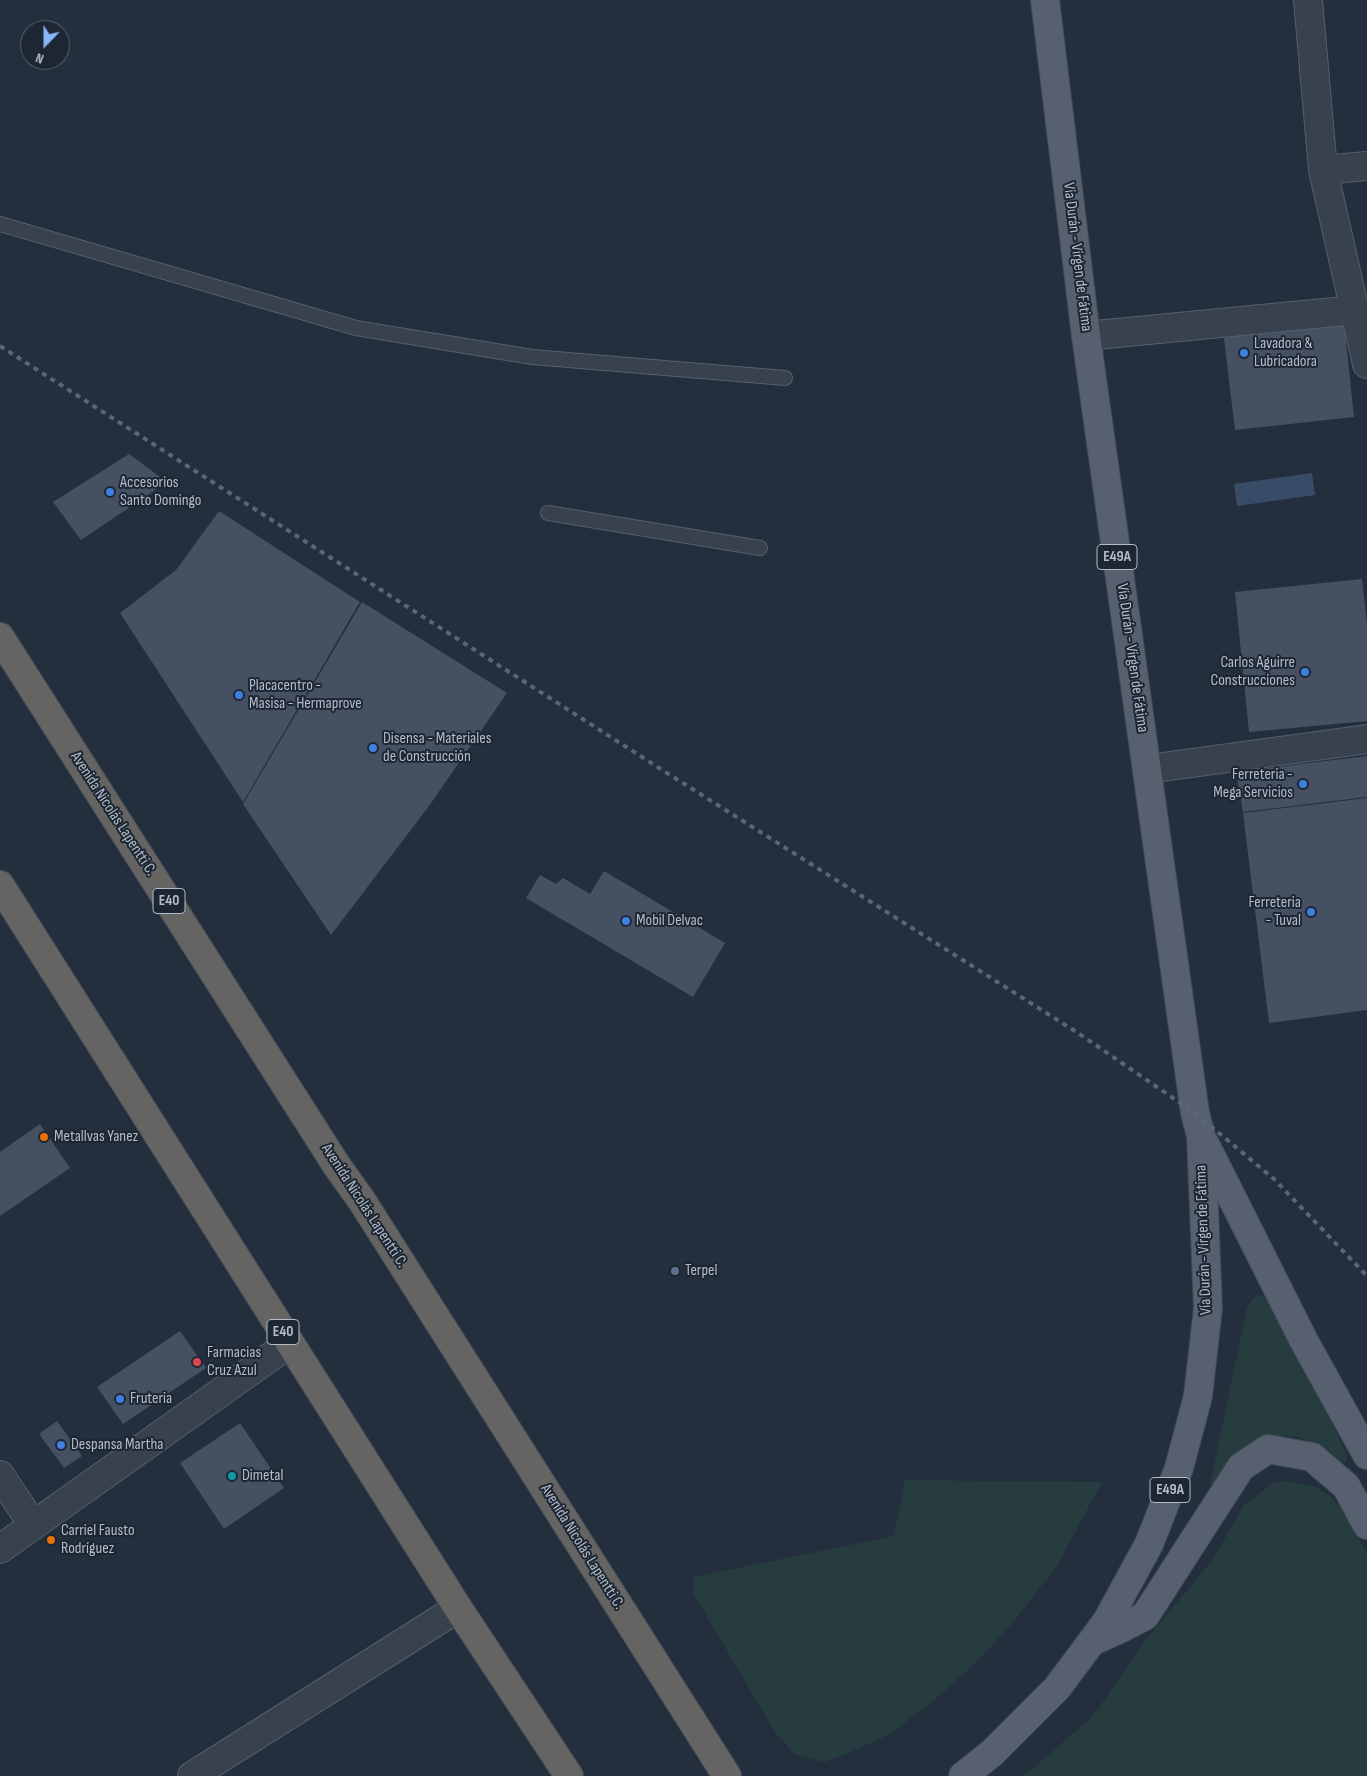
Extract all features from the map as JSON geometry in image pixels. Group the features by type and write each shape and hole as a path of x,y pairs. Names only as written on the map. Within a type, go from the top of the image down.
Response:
{"highway":[{"name":"Avenida Nicolás Lapentti C.","path":"0,637 362,1201 727,1776"},
{"name":"E40","path":"0,885 458,1608 569,1776"}],"main road":[{"name":"Vía Durán - Vírgen de Fátima","path":"1045,0 1086,336 1195,1113 1201,1136 1304,1341 1367,1456"},
{"name":"Vía Durán - Vírgen de Fátima","path":"962,1776 992,1753 1057,1688 1107,1621 1149,1544 1179,1468 1198,1396 1208,1308 1201,1136"},
{"path":"1092,1642 1145,1616 1241,1467 1268,1449 1312,1457 1346,1486 1367,1525"}],"street":[{"path":"1308,0 1322,170 1367,364"},
{"path":"1322,170 1367,166"},
{"path":"1086,336 1355,310"},
{"path":"1148,769 1367,739"},
{"path":"0,1549 290,1343"},
{"path":"0,1476 33,1526"},
{"path":"192,1776 458,1608"}],"lane":[{"path":"0,224 356,328 532,357 785,378"},
{"path":"548,512 760,548"}],"green space":[{"path":"1260,1295 1272,1302 1277,1310 1347,1455 1347,1460 1344,1463 1341,1462 1319,1445 1297,1437 1282,1436 1252,1446 1221,1472 1212,1485 1210,1485 1247,1307 1253,1299"},
{"path":"905,1480 1102,1482 1057,1566 1014,1621 981,1658 939,1696 892,1733 849,1753 824,1762 794,1754 775,1732 693,1593 694,1577 894,1536"},
{"path":"1287,1481 1316,1487 1330,1496 1345,1512 1367,1554 1367,1776 1024,1776 1093,1716 1148,1637 1214,1558 1243,1506 1273,1483"}],"water":[{"path":"1312,473 1315,495 1237,506 1234,484"}],"building":[{"path":"1344,322 1354,417 1235,430 1223,330"},
{"name":"Accesorios Santo Domingo","path":"129,454 167,482 81,540 53,502"},
{"name":"Placacentro - Masisa - Hermaprove","path":"219,511 360,602 243,802 120,613 176,570"},
{"name":"Carlos Aguirre Construcciones","path":"1362,579 1367,624 1367,721 1249,732 1235,592"},
{"name":"Disensa - Materiales de Construcción","path":"362,602 507,693 429,806 331,935 243,804"},
{"name":"Ferreteria - Mega Servicios","path":"1367,756 1367,797 1243,812 1236,772"},
{"name":"Ferreteria - Tuval","path":"1367,798 1367,1010 1269,1023 1243,813"},
{"name":"Mobil Delvac","path":"604,871 725,943 693,997 526,898 540,875 556,884 563,878 590,894"},
{"path":"40,1124 70,1168 0,1216 0,1152"},
{"path":"180,1331 206,1368 123,1424 97,1387"},
{"name":"Despansa Martha","path":"57,1421 82,1456 64,1468 39,1434"},
{"name":"Dimetal","path":"240,1423 284,1488 224,1529 180,1463"}],"railway":[{"path":"0,346 656,766 1078,1033 1195,1113 1274,1179 1367,1276"}],"place":[{"name":"Lavadora & Lubricadora","path":"1244,353"},
{"name":"Accesorios Santo Domingo","path":"110,492"},
{"name":"Carlos Aguirre Construcciones","path":"1305,672"},
{"name":"Placacentro - Masisa - Hermaprove","path":"239,695"},
{"name":"Disensa - Materiales de Construcción","path":"373,748"},
{"name":"Ferreteria - Mega Servicios","path":"1303,784"},
{"name":"Ferreteria - Tuval","path":"1311,912"},
{"name":"Mobil Delvac","path":"626,921"},
{"name":"Metallvas Yanez","path":"44,1137"},
{"name":"Terpel","path":"675,1271"},
{"name":"Farmacias Cruz Azul","path":"197,1362"},
{"name":"Fruteria","path":"120,1399"},
{"name":"Despansa Martha","path":"61,1445"},
{"name":"Dimetal","path":"232,1476"},
{"name":"Carriel Fausto Rodríguez","path":"51,1540"}]}
